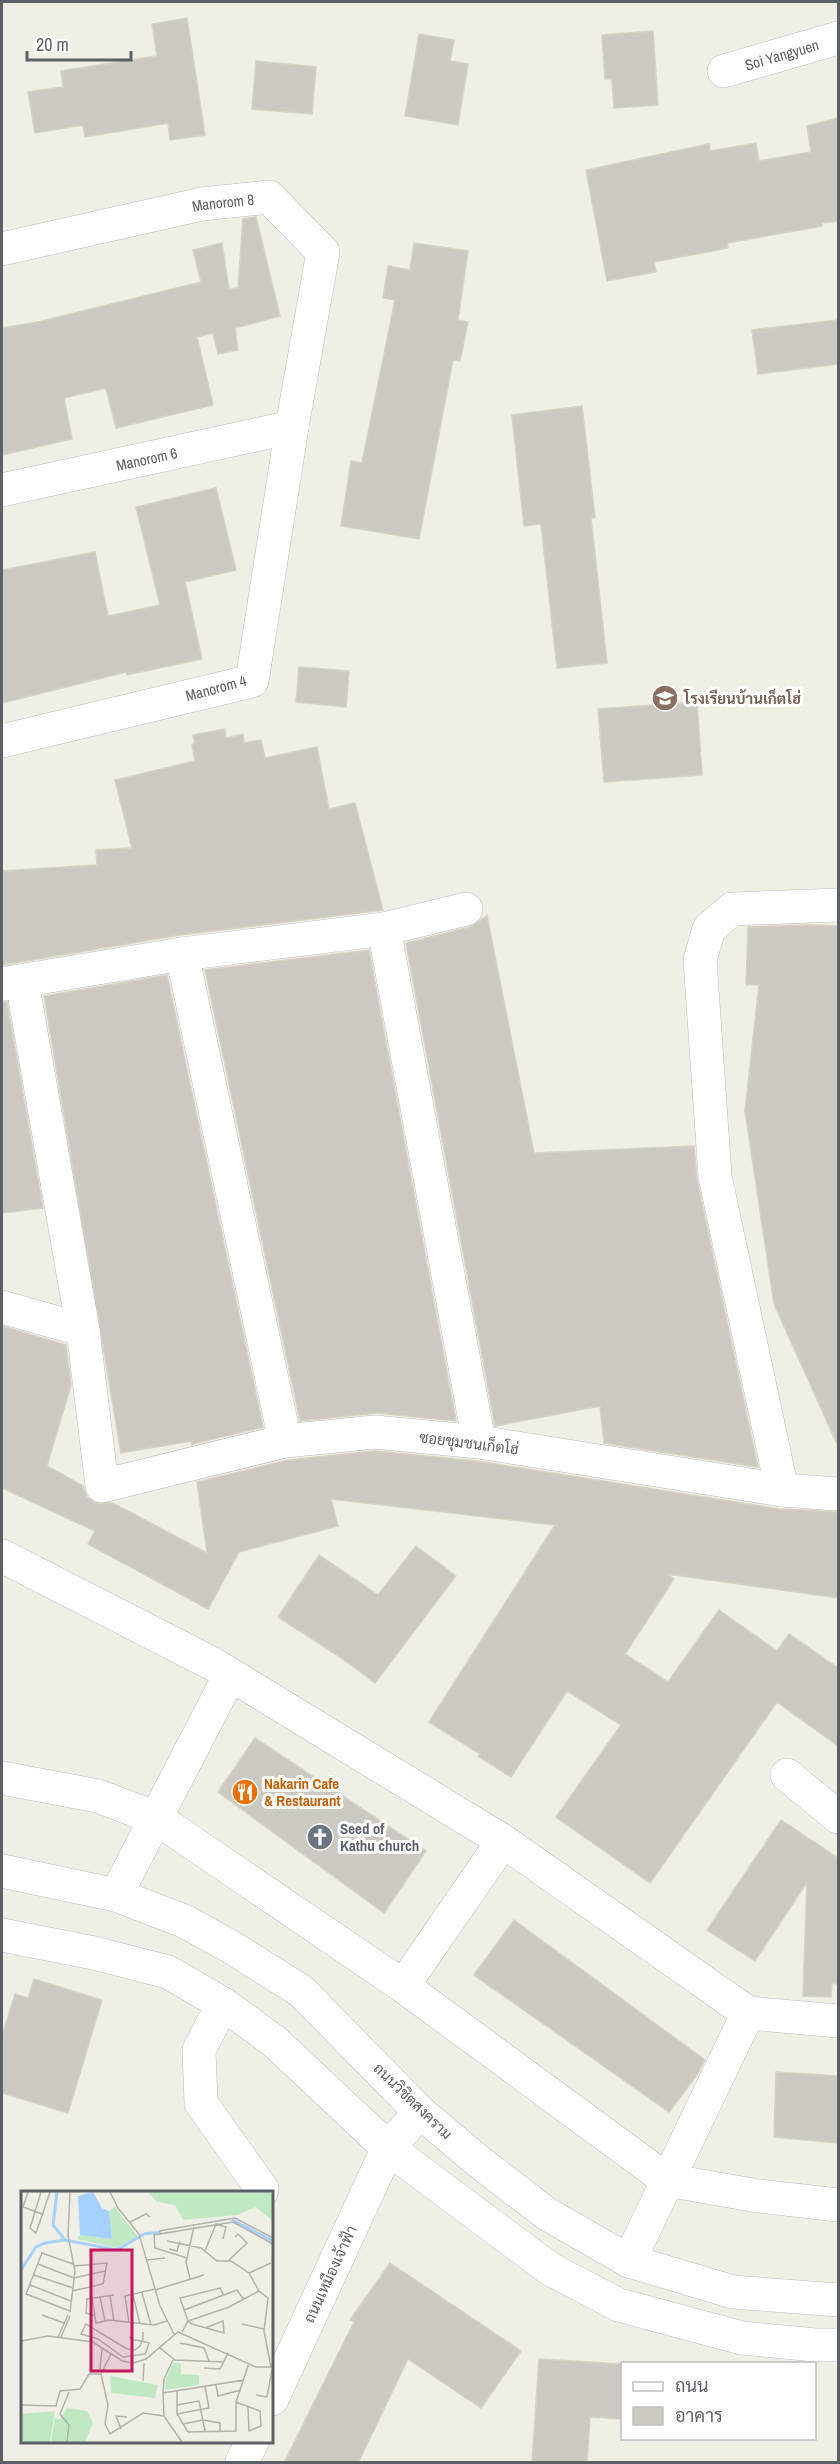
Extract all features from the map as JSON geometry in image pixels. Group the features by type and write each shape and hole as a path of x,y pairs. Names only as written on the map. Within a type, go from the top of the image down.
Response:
{"street":[{"name":"Soi Yangyuen","path":"724,71 838,38"},
{"name":"Manorom 8","path":"2,249 202,204 269,198 323,252 292,427"},
{"name":"Manorom 6","path":"2,490 292,427"},
{"name":"Manorom 4","path":"2,741 252,681 292,427"},
{"path":"782,1490 715,1176 700,960 710,929 732,909 838,905"},
{"path":"2,1307 83,1330 12,983 182,954 384,929 466,909"},
{"path":"384,929 479,1442"},
{"path":"182,954 285,1441"},
{"name":"ซอยชุมชนเก็ตโฮ่","path":"83,1330 102,1486 285,1441 375,1432 479,1442 782,1490 838,1494"},
{"path":"2,1556 110,1610 230,1675 503,1841 748,2013 838,2021"},
{"path":"116,1895 230,1675"},
{"path":"787,1775 838,1817"},
{"path":"2,1778 98,1796 156,1818 403,1986 667,2180 758,2196 838,2205"},
{"path":"403,1986 503,1841"},
{"name":"ถนนวิชิตสงคราม","path":"2,1872 116,1895 184,1921 231,1947 301,1991 420,2112 547,2214 629,2261 733,2292 838,2300"},
{"path":"2,1935 94,1953 168,1972 224,2004 274,2041 388,2148 549,2269 619,2305 742,2338 838,2345"},
{"path":"224,2004 199,2050 201,2103 262,2191"},
{"path":"629,2261 748,2013"},
{"name":"ถนนเหมืองเจ้าฟ้า","path":"273,2397 388,2148 420,2112"},
{"path":"242,2463 252,2443"}],"building":[{"path":"187,18 205,135 170,140 168,123 85,137 83,125 35,133 28,92 63,87 61,71 157,56 152,24"},
{"path":"653,31 658,105 614,108 612,79 605,79 602,35"},
{"path":"419,34 454,40 450,61 468,64 458,125 405,116"},
{"path":"256,61 316,67 312,114 252,109"},
{"path":"838,118 838,221 727,243 728,248 654,262 656,272 607,281 586,170 709,144 710,151 756,143 759,161 811,152 807,126"},
{"path":"256,217 280,316 235,328 238,350 218,354 213,333 197,337 213,405 116,428 106,388 64,398 72,439 2,455 2,328 38,322 201,282 193,250 222,243 229,289 238,288 243,219"},
{"path":"414,243 468,251 458,320 468,322 460,361 453,360 419,539 341,526 351,461 362,463 395,300 383,298 388,266 410,270"},
{"path":"838,320 838,364 758,374 752,330"},
{"path":"582,406 595,517 591,518 607,663 557,668 541,524 524,526 512,415"},
{"path":"216,488 236,570 185,582 202,659 127,675 126,672 2,703 2,570 95,552 108,616 160,605 136,507"},
{"path":"299,667 349,671 346,707 296,702"},
{"path":"697,702 702,775 604,782 598,709"},
{"path":"225,729 226,738 243,734 244,743 261,740 265,758 317,747 329,809 355,803 383,910 180,935 2,965 2,871 97,865 96,850 132,848 115,780 195,761 193,735"},
{"path":"487,916 534,1153 694,1146 697,1180 758,1467 604,1443 600,1406 495,1426 406,943 470,927"},
{"path":"838,926 838,1446 774,1304 745,1111 759,985 746,985 748,927"},
{"path":"369,950 456,1421 377,1413 300,1421 205,970"},
{"path":"167,975 263,1427 192,1444 192,1441 121,1453 44,996"},
{"path":"2,1002 7,1002 43,1208 2,1213"},
{"path":"2,1326 66,1345 71,1385 47,1466 83,1486 87,1497 95,1503 113,1503 207,1553 197,1482 288,1460 375,1451 477,1461 779,1509 838,1512 838,1598 667,1574 674,1579 625,1654 668,1682 719,1610 777,1651 789,1634 838,1668 838,1746 777,1702 650,1883 556,1817 621,1725 567,1691 511,1777 478,1756 480,1754 429,1722 555,1525 331,1499 338,1526 239,1552 208,1609 88,1544 95,1531 2,1488"},
{"path":"416,1546 456,1576 375,1683 340,1657 278,1617 319,1555 378,1595"},
{"path":"255,1738 426,1851 384,1913 218,1792"},
{"path":"781,1820 838,1858 838,1984 832,1983 831,1997 803,1996 807,1882 755,1961 707,1930"},
{"path":"514,1920 705,2060 697,2075 669,2112 474,1975"},
{"path":"34,1979 102,2000 68,2113 2,2093 2,2036 15,1994 28,1998"},
{"path":"776,2072 838,2076 838,2143 774,2137"},
{"path":"390,2263 521,2351 481,2408 408,2359 358,2463 284,2463 354,2322 350,2320"},
{"path":"539,2359 621,2364 621,2419 590,2417 587,2463 532,2463"}],"place":[{"name":"โรงเรียนบ้านเก็ตโฮ่","path":"665,698"},
{"name":"Nakarin Cafe & Restaurant","path":"245,1792"},
{"name":"Seed of Kathu church","path":"320,1837"}]}
